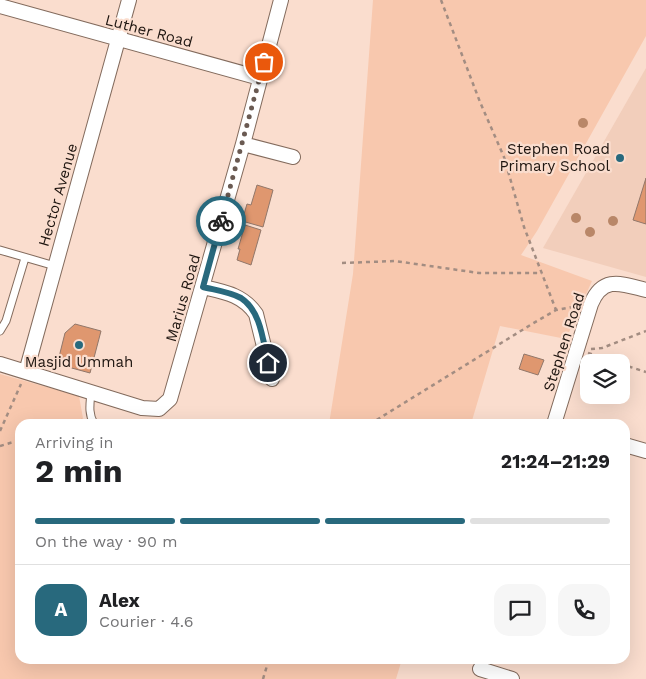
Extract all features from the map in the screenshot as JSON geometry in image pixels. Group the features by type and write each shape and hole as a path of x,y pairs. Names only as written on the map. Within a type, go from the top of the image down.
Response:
{"street":[{"name":"Hector Avenue","path":"26,372 129,0"},
{"name":"Marius Road","path":"26,372 151,409 158,409 170,399 243,144 281,0"},
{"name":"Luther Road","path":"0,6 260,78"},
{"path":"243,144 293,157"},
{"name":"Stephen Road","path":"556,419 591,304 598,291 610,283 618,283 646,290"},
{"path":"203,287 233,294 250,306 256,314 272,379"},
{"path":"0,364 26,372"},
{"path":"630,446 646,451"},
{"path":"480,669 512,679"}],"lane":[{"path":"0,250 55,266"},
{"path":"0,331 6,321 25,258"},
{"path":"91,392 89,409 92,419"}],"path":[{"path":"441,0 480,102 504,156 524,227 556,310"},
{"path":"342,262 395,262 479,273 542,273"},
{"path":"378,419 455,370 556,310 591,304"},
{"path":"577,350 602,348 646,331"},
{"path":"577,350 590,354"},
{"path":"630,367 646,372"},
{"path":"0,431 26,372"},
{"path":"0,446 15,442"},
{"path":"264,679 267,664"}],"shaded area":[{"path":"373,0 646,0 646,36 537,231 521,255 592,281 566,339 500,326 472,419 330,419 353,274"},
{"name":"Stephen Road Primary School","path":"646,68 646,277 543,248"},
{"path":"0,374 79,396 83,419 15,419 15,664 400,664 396,679 0,679"}],"building":[{"name":"Stephen Road Primary School","path":"646,178 646,224 633,220"},
{"path":"257,185 273,190 263,227 242,221 247,204 251,205"},
{"path":"245,225 261,230 251,265 237,260"},
{"name":"Masjid Ummah","path":"75,324 101,331 90,373 68,367 70,360 59,357 65,333"},
{"path":"524,354 544,360 538,375 519,369"}],"way so far":[{"path":"221,221 264,62"}],"place":[{"name":"Stephen Road Primary School","path":"620,158"},
{"name":"Masjid Ummah","path":"79,345"}],"route":[{"path":"221,221 203,287 233,294 250,306 256,314 268,363"}]}
